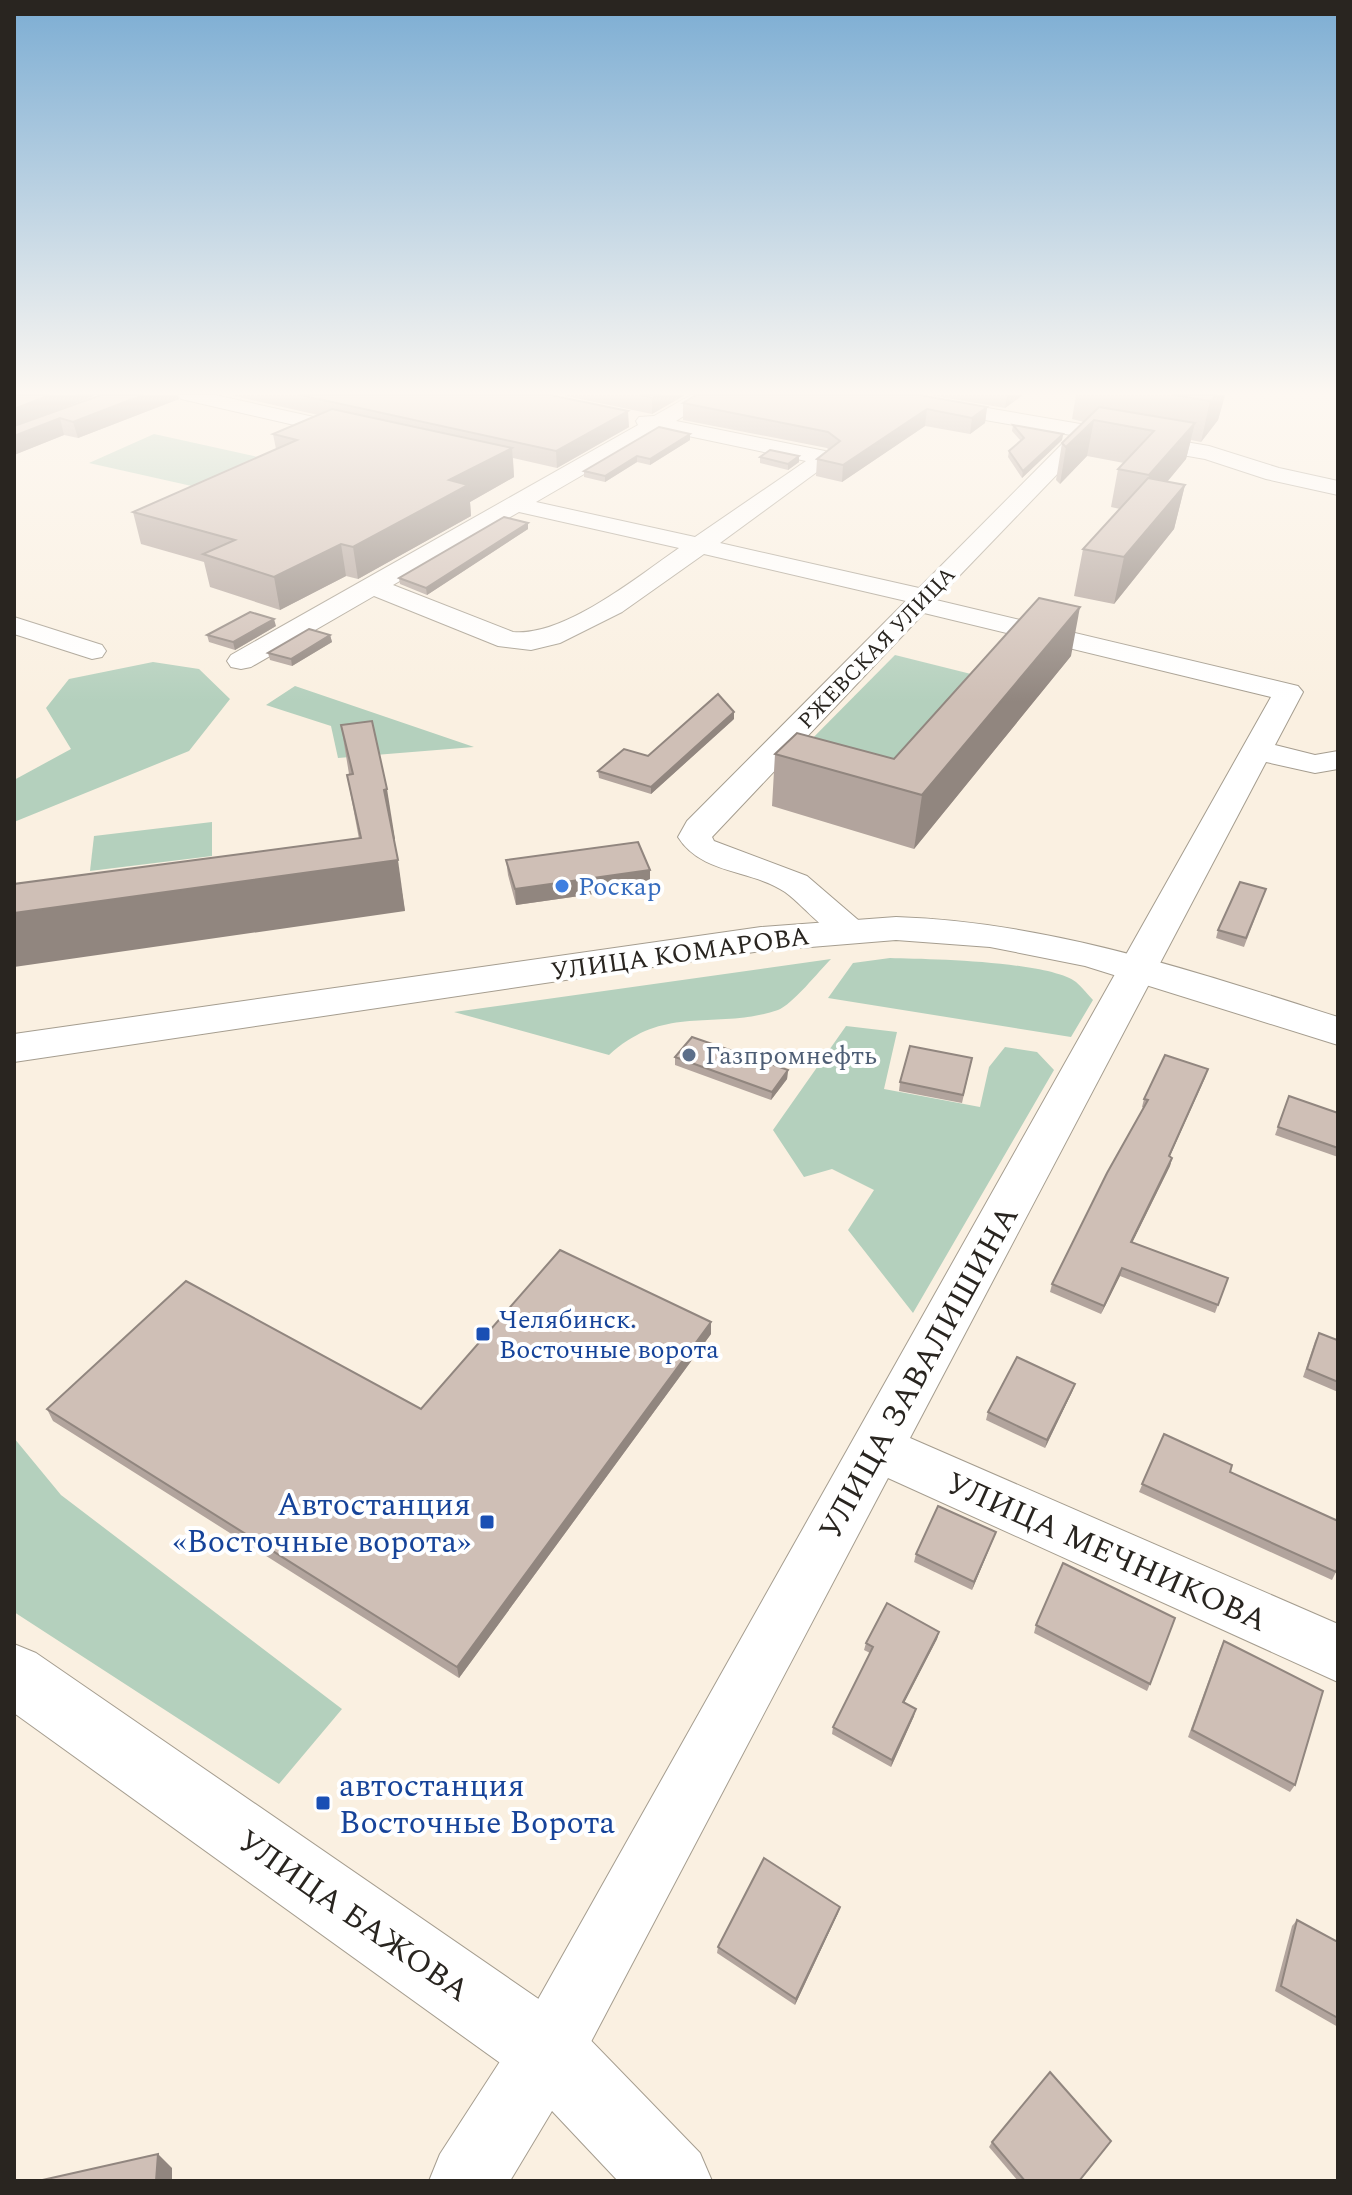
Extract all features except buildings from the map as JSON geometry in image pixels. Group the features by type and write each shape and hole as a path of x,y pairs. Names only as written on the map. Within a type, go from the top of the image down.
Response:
{"main road":[{"name":"УЛИЦА КОМАРОВА","path":"14,1048 723,946 853,931 936,930 992,935 1060,948 1338,1031"},
{"name":"УЛИЦА БАЖОВА","path":"14,1675 548,2051 672,2181"}],"street":[{"path":"241,661 527,497"},
{"path":"372,586 508,640 531,642 550,637 613,606 769,497"},
{"name":"РЖЕВСКАЯ УЛИЦА","path":"853,931 795,883 702,848 695,837 699,828 1022,497"},
{"path":"516,504 921,601"},
{"name":"УЛИЦА ЗАВАЛИШИНА","path":"467,2181 548,2051 1288,692 921,601"},
{"path":"14,625 92,651"},
{"path":"1256,750 1315,764 1338,760"},
{"name":"УЛИЦА МЕЧНИКОВА","path":"876,1448 1338,1653"}],"green space":[{"path":"895,655 971,674 877,779 795,756"},
{"path":"153,662 199,669 230,699 189,751 14,822 14,780 71,749 46,708 69,679"},
{"path":"295,686 474,747 338,758 331,726 266,705"},
{"path":"212,822 212,856 90,871 94,836"},
{"path":"890,958 987,962 1040,970 1076,982 1093,1000 1071,1037 828,998 853,963"},
{"path":"831,959 798,995 778,1010 733,1019 671,1023 630,1039 609,1055 454,1012"},
{"path":"846,1026 897,1032 884,1089 980,1107 989,1067 1005,1047 1037,1052 1054,1070 913,1313 848,1230 874,1190 832,1169 804,1177 773,1130"},
{"path":"14,1438 61,1495 342,1709 279,1784 14,1612"}],"place":[{"name":"Роскар","path":"562,886"},
{"name":"Газпромнефть","path":"689,1055"},
{"name":"Челябинск. Восточные ворота","path":"483,1334"},
{"name":"Автостанция «Восточные ворота»","path":"487,1522"},
{"name":"автостанция Восточные Ворота","path":"323,1803"}]}
